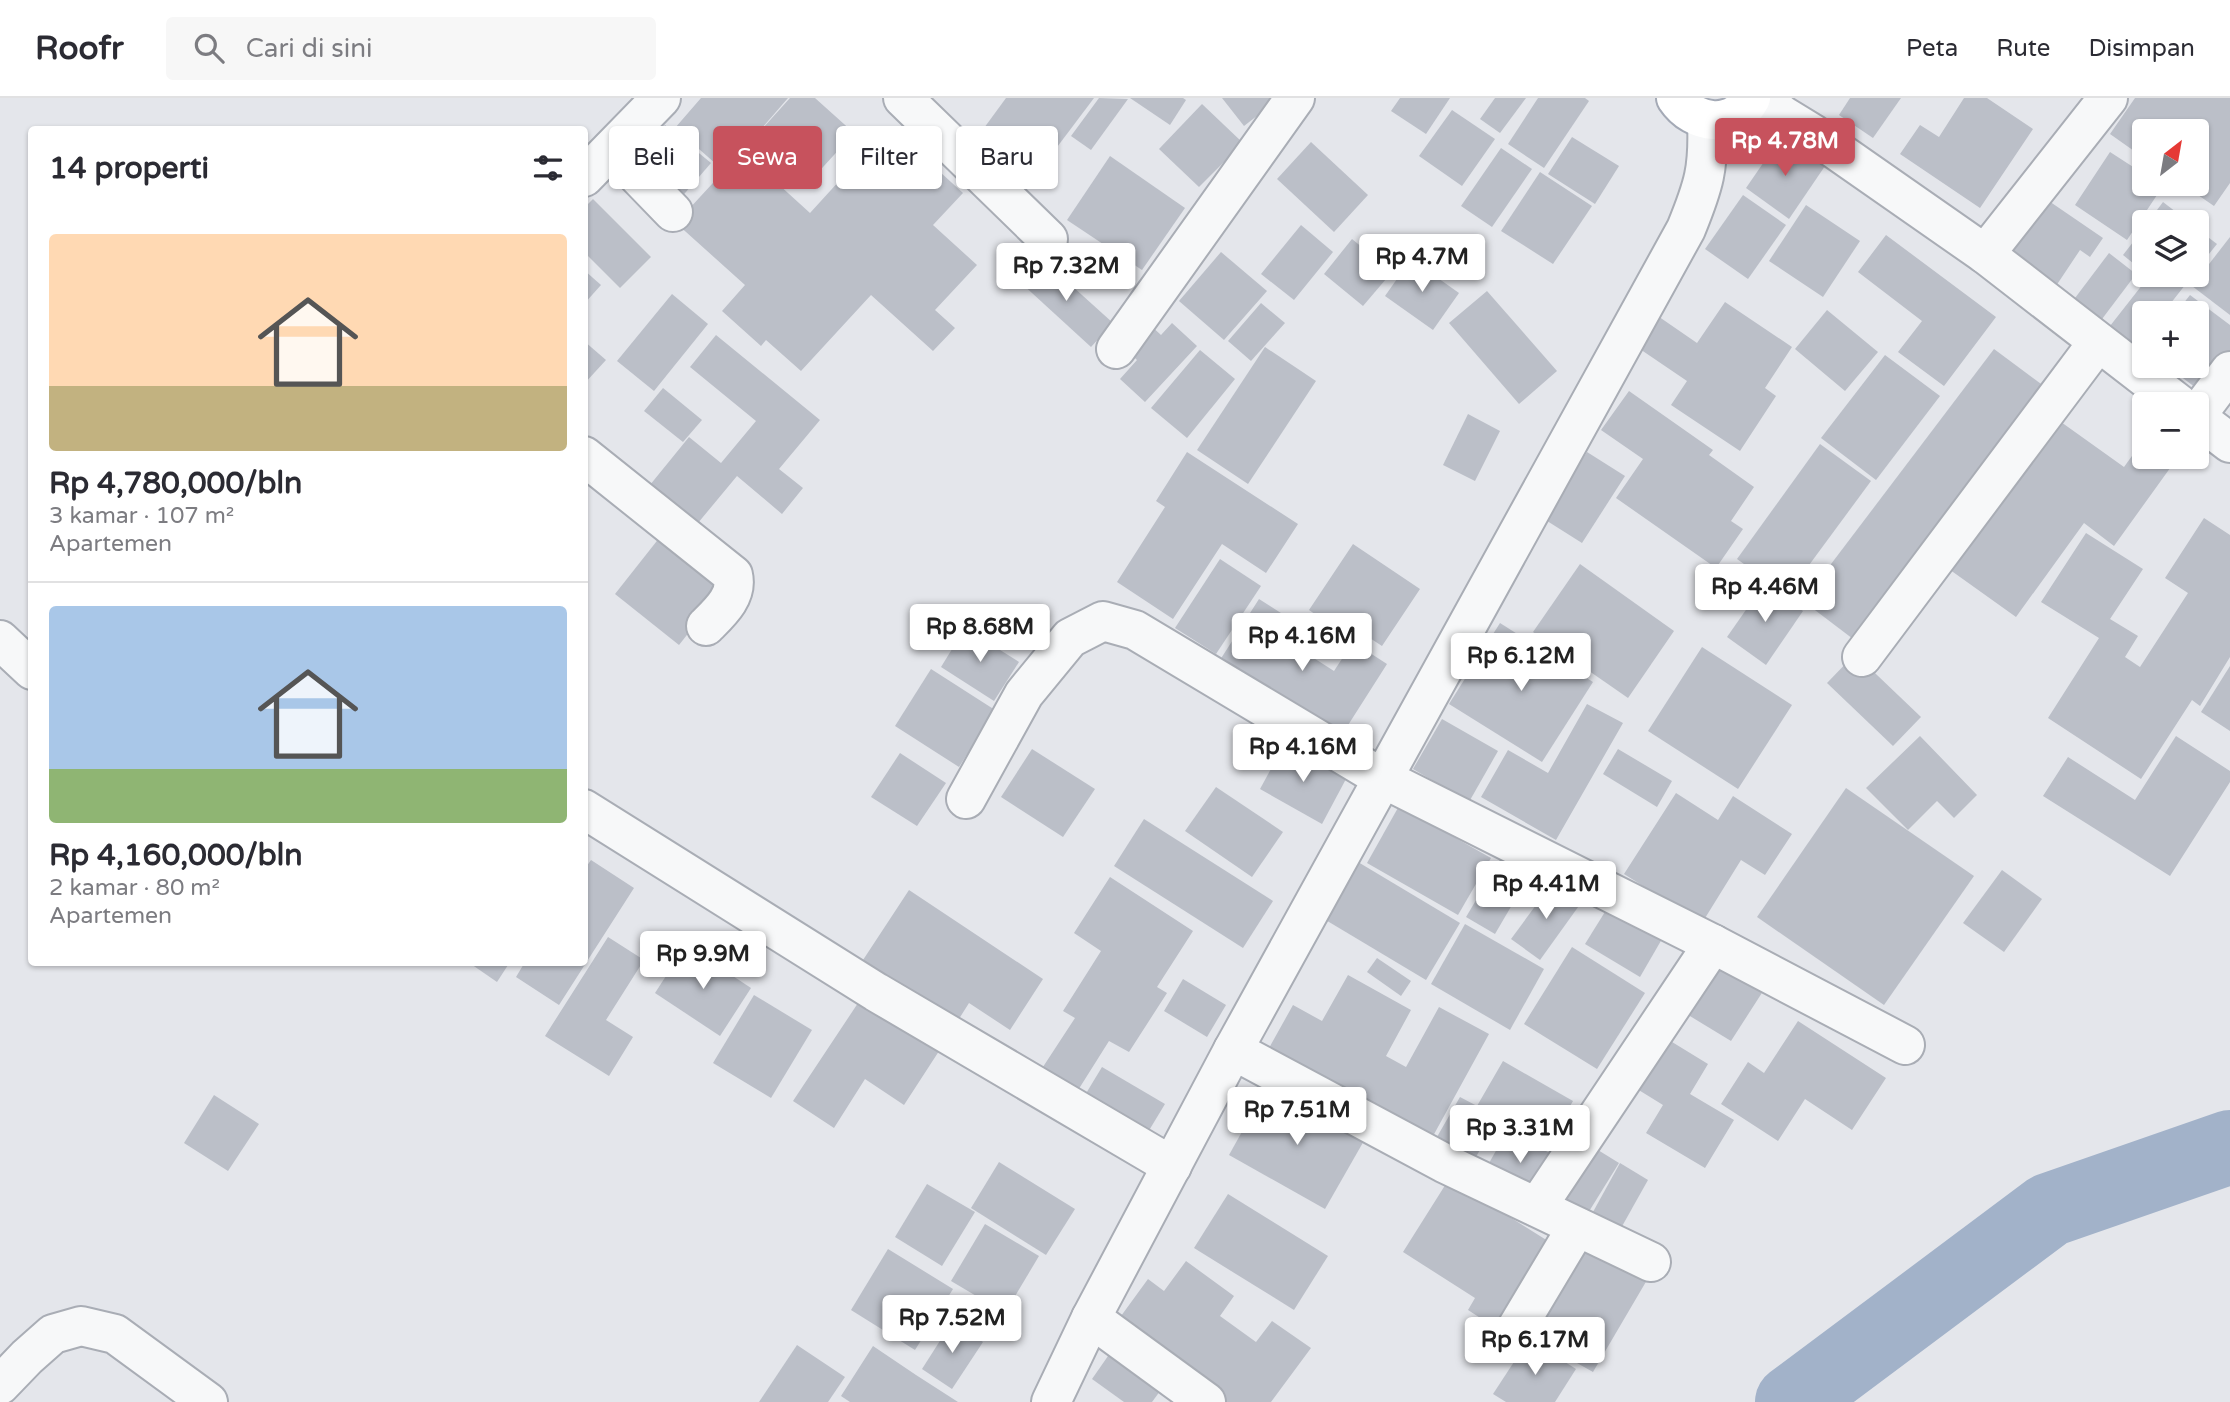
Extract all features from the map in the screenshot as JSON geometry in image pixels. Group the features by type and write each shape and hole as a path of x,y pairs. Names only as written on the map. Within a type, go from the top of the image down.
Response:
{"main road":[{"path":"1676,98 1693,116 1707,121 1722,120 1736,114 1748,105 1751,98"}],"street":[{"path":"634,126 661,98"},
{"path":"903,98 1048,239"},
{"path":"1116,349 1295,98"},
{"path":"1762,98 1782,115 1985,254 2163,392"},
{"path":"1985,254 2108,98"},
{"path":"1051,1402 1090,1318 1233,1050 1686,229 1702,190 1708,158 1707,121"},
{"path":"588,173 609,152"},
{"path":"651,189 673,212"},
{"path":"1862,657 2098,342"},
{"path":"2209,399 2230,371"},
{"path":"2209,426 2230,443"},
{"path":"588,459 733,575 735,583 727,605 706,626"},
{"path":"966,799 1024,694 1070,638 1103,621 1135,630 1382,778 1713,944 1905,1045"},
{"path":"0,640 28,666"},
{"path":"588,812 876,992 1172,1166"},
{"path":"1537,1207 1713,944"},
{"path":"1233,1050 1444,1163 1651,1262"},
{"path":"1510,1339 1577,1227"},
{"path":"1090,1318 1181,1387 1206,1402"},
{"path":"0,1385 53,1334 81,1326 115,1334 208,1402"}],"building":[{"path":"701,98 788,98 764,126 713,126 713,161 699,149 699,126 677,126"},
{"path":"790,98 815,98 846,126 836,126 836,153 822,168 822,126 765,126"},
{"path":"1006,98 1094,98 1058,146 1058,126 986,126"},
{"path":"1099,98 1128,99 1091,150 1071,136"},
{"path":"1130,98 1183,98 1186,100 1170,125"},
{"path":"1222,98 1280,98 1244,126"},
{"path":"1400,98 1450,98 1426,134 1391,111"},
{"path":"1495,98 1526,98 1500,133 1480,119"},
{"path":"1538,98 1585,98 1589,101 1544,168 1508,144"},
{"path":"1850,98 1901,98 1873,138 1839,115"},
{"path":"1964,98 1987,98 2033,129 1980,208 1900,154 1920,125 1939,137"},
{"path":"2135,98 2230,98 2230,183 2214,206 2199,196 2209,196 2209,119 2132,119 2132,150 2110,134"},
{"path":"1202,104 1243,143 1199,187 1159,149"},
{"path":"1452,110 1495,139 1462,186 1419,156"},
{"path":"1572,137 1619,166 1595,204 1548,174"},
{"path":"1781,137 1825,166 1789,219 1746,188"},
{"path":"1311,142 1368,195 1334,232 1277,179"},
{"path":"1501,148 1532,169 1492,227 1461,206"},
{"path":"2110,152 2132,166 2132,196 2156,196 2147,210 2132,210 2132,232 2127,240 2075,205"},
{"path":"699,153 711,163 699,177"},
{"path":"1110,156 1185,208 1142,270 1067,220"},
{"path":"1540,172 1592,206 1553,264 1501,231"},
{"path":"942,174 963,193 933,225 977,265 935,310 955,328 933,351 871,295 801,371 766,340 761,346 722,311 745,285 676,223 713,183 713,189 784,189 810,213 836,184 836,189 942,189"},
{"path":"666,189 689,189 679,200"},
{"path":"1013,189 1026,189 1021,195"},
{"path":"1743,195 1786,225 1748,279 1705,249"},
{"path":"2043,197 2103,238 2090,257 2080,250 2056,286 2005,253"},
{"path":"593,199 651,257 620,288 588,256 588,204"},
{"path":"2163,202 2173,210 2157,210"},
{"path":"1806,205 1860,241 1823,297 1769,261"},
{"path":"1301,225 1333,252 1294,300 1261,274"},
{"path":"1886,235 1996,317 1944,386 1898,352 1922,321 1858,272"},
{"path":"2230,237 2230,315 2193,287 2209,287 2209,264"},
{"path":"2209,238 2217,244 2209,254"},
{"path":"1352,239 1392,272 1363,306 1324,274"},
{"path":"2132,243 2132,262 2123,255"},
{"path":"1221,252 1267,291 1224,340 1179,301"},
{"path":"2109,253 2132,271 2132,279 2096,327 2069,306"},
{"path":"1041,258 1113,323 1091,347 1020,282"},
{"path":"1411,259 1459,293 1433,330 1385,296"},
{"path":"588,274 601,285 588,300"},
{"path":"2141,287 2184,287 2172,301 2132,301 2132,342 2110,326"},
{"path":"1487,291 1557,371 1519,404 1449,323"},
{"path":"672,294 708,324 654,391 617,361"},
{"path":"2190,295 2198,301 2185,301"},
{"path":"1725,302 1792,347 1765,388 1776,396 1740,451 1671,405 1687,381 1631,343 1652,312 1697,343"},
{"path":"1261,303 1285,323 1251,361 1228,341"},
{"path":"2209,309 2230,325 2230,359 2205,392 2201,392 2183,378 2209,378"},
{"path":"1827,310 1878,352 1845,391 1795,349"},
{"path":"1172,323 1197,346 1145,402 1120,379 1137,360 1126,349 1149,324 1161,335"},
{"path":"716,335 820,420 779,469 803,488 782,514 737,476 688,535 641,496 689,437 721,463 756,421 690,367"},
{"path":"588,344 606,360 588,380"},
{"path":"1265,347 1316,381 1248,484 1197,450"},
{"path":"1994,349 2052,392 1861,645 1803,601"},
{"path":"1200,350 1235,379 1187,438 1151,408"},
{"path":"1885,355 1940,396 1876,480 1821,438"},
{"path":"663,388 702,420 683,442 644,411"},
{"path":"1629,391 1713,450 1709,455 1754,487 1731,521 1743,529 1716,568 1616,498 1643,459 1601,430"},
{"path":"1468,414 1500,431 1475,481 1443,465"},
{"path":"2061,422 2124,467 2132,456 2132,469 2169,469 2114,546 2084,523 2016,617 1946,567 2020,465 2026,470"},
{"path":"1820,444 1871,481 1787,595 1737,559"},
{"path":"1187,452 1298,524 1266,573 1222,544 1173,619 1117,582 1165,507 1156,501"},
{"path":"1587,452 1625,476 1582,543 1544,519"},
{"path":"2204,518 2230,535 2230,657 2200,706 2192,700 2141,779 2048,718 2099,638 2041,602 2086,533 2143,569 2110,619 2138,636 2125,657 2140,667 2188,593 2165,578"},
{"path":"660,537 724,588 679,645 615,594"},
{"path":"1353,544 1420,589 1382,646 1347,623 1341,632 1309,610"},
{"path":"1220,559 1261,586 1216,654 1175,628"},
{"path":"1580,564 1674,631 1628,698 1533,632"},
{"path":"1764,584 1803,611 1766,665 1727,637"},
{"path":"1259,599 1295,622 1284,639 1334,671 1353,642 1387,664 1336,744 1220,660"},
{"path":"1500,623 1593,682 1542,762 1449,704"},
{"path":"965,628 1019,662 994,701 941,667"},
{"path":"1702,647 1792,705 1738,789 1648,731"},
{"path":"1855,654 1921,717 1893,746 1827,683"},
{"path":"2230,666 2230,731 2201,712"},
{"path":"931,669 995,710 959,767 895,726"},
{"path":"1587,704 1623,723 1556,840 1481,797 1508,750 1548,773"},
{"path":"1442,719 1498,751 1469,802 1413,769"},
{"path":"1920,736 1977,795 1954,818 1937,801 1908,830 1866,788"},
{"path":"2176,736 2230,771 2230,782 2170,876 2043,796 2068,757 2135,800"},
{"path":"1284,745 1346,779 1322,824 1260,789"},
{"path":"1032,749 1095,789 1063,837 1001,797"},
{"path":"1618,749 1672,781 1657,807 1603,774"},
{"path":"900,753 946,783 917,826 871,797"},
{"path":"1216,787 1283,832 1252,877 1185,831"},
{"path":"1846,788 1974,876 1884,1005 1757,917"},
{"path":"1676,793 1718,820 1733,796 1792,834 1765,875 1741,860 1702,923 1624,874"},
{"path":"1399,806 1491,858 1458,915 1367,863"},
{"path":"1144,819 1273,901 1243,948 1114,866"},
{"path":"1507,848 1536,864 1495,934 1466,917"},
{"path":"591,860 634,888 588,960 588,864"},
{"path":"1358,862 1460,923 1426,980 1324,919"},
{"path":"2002,870 2042,899 2004,952 1963,923"},
{"path":"1110,877 1193,931 1157,987 1167,993 1129,1052 1109,1041 1075,1095 1039,1073 1075,1018 1063,1011 1101,951 1074,933"},
{"path":"1553,882 1581,903 1540,960 1511,939"},
{"path":"909,890 1043,979 1010,1030 969,1003 957,1022 863,960"},
{"path":"1608,907 1662,939 1640,977 1585,944"},
{"path":"1465,924 1544,969 1510,1030 1431,984"},
{"path":"608,937 644,960 606,1020 633,1037 609,1076 545,1036"},
{"path":"686,945 751,988 720,1036 655,993"},
{"path":"1572,947 1645,993 1597,1069 1524,1024"},
{"path":"1715,952 1767,985 1731,1041 1680,1010"},
{"path":"1377,958 1411,981 1401,996 1367,972"},
{"path":"474,966 507,966 497,982"},
{"path":"523,966 584,966 559,1005 516,977"},
{"path":"1348,975 1411,1010 1386,1056 1406,1067 1439,1007 1489,1034 1427,1147 1264,1057 1293,1005 1322,1021"},
{"path":"1183,979 1226,1005 1207,1037 1164,1011"},
{"path":"754,995 812,1030 771,1098 713,1063"},
{"path":"862,997 941,1048 904,1105 865,1079 834,1128 793,1101"},
{"path":"1798,1021 1886,1078 1852,1130 1805,1099 1778,1141 1721,1104 1748,1062 1764,1073"},
{"path":"1659,1034 1708,1064 1690,1094 1734,1120 1705,1168 1646,1133 1663,1105 1629,1084"},
{"path":"1503,1061 1573,1101 1547,1146 1498,1118 1468,1171 1430,1149 1460,1097 1477,1106"},
{"path":"1102,1067 1165,1104 1142,1142 1079,1105"},
{"path":"1268,1085 1365,1139 1325,1209 1229,1155"},
{"path":"214,1095 259,1124 228,1171 184,1143"},
{"path":"1508,1129 1558,1158 1533,1201 1483,1174"},
{"path":"1585,1142 1619,1163 1580,1226 1546,1206"},
{"path":"999,1162 1075,1209 1046,1255 971,1208"},
{"path":"1620,1163 1648,1180 1616,1237 1588,1221"},
{"path":"1449,1179 1556,1246 1502,1332 1468,1310 1475,1298 1403,1252"},
{"path":"927,1184 975,1212 942,1266 895,1237"},
{"path":"1228,1194 1328,1256 1294,1310 1194,1248"},
{"path":"985,1224 1039,1256 1005,1313 951,1281"},
{"path":"1588,1246 1647,1280 1593,1372 1522,1332 1558,1271 1570,1277"},
{"path":"888,1249 953,1289 915,1350 851,1310"},
{"path":"1186,1261 1234,1296 1220,1316 1256,1342 1272,1321 1311,1348 1271,1402 1215,1402 1113,1327 1148,1279 1164,1291"},
{"path":"952,1322 983,1342 952,1389 922,1369"},
{"path":"1529,1339 1576,1369 1555,1402 1506,1402 1493,1394"},
{"path":"797,1345 845,1377 828,1402 759,1402"},
{"path":"873,1346 958,1402 850,1402 841,1396"},
{"path":"1115,1346 1166,1383 1152,1402 1124,1402 1092,1379"}],"waterway":[{"path":"1792,1402 2049,1210 2230,1147"}]}
